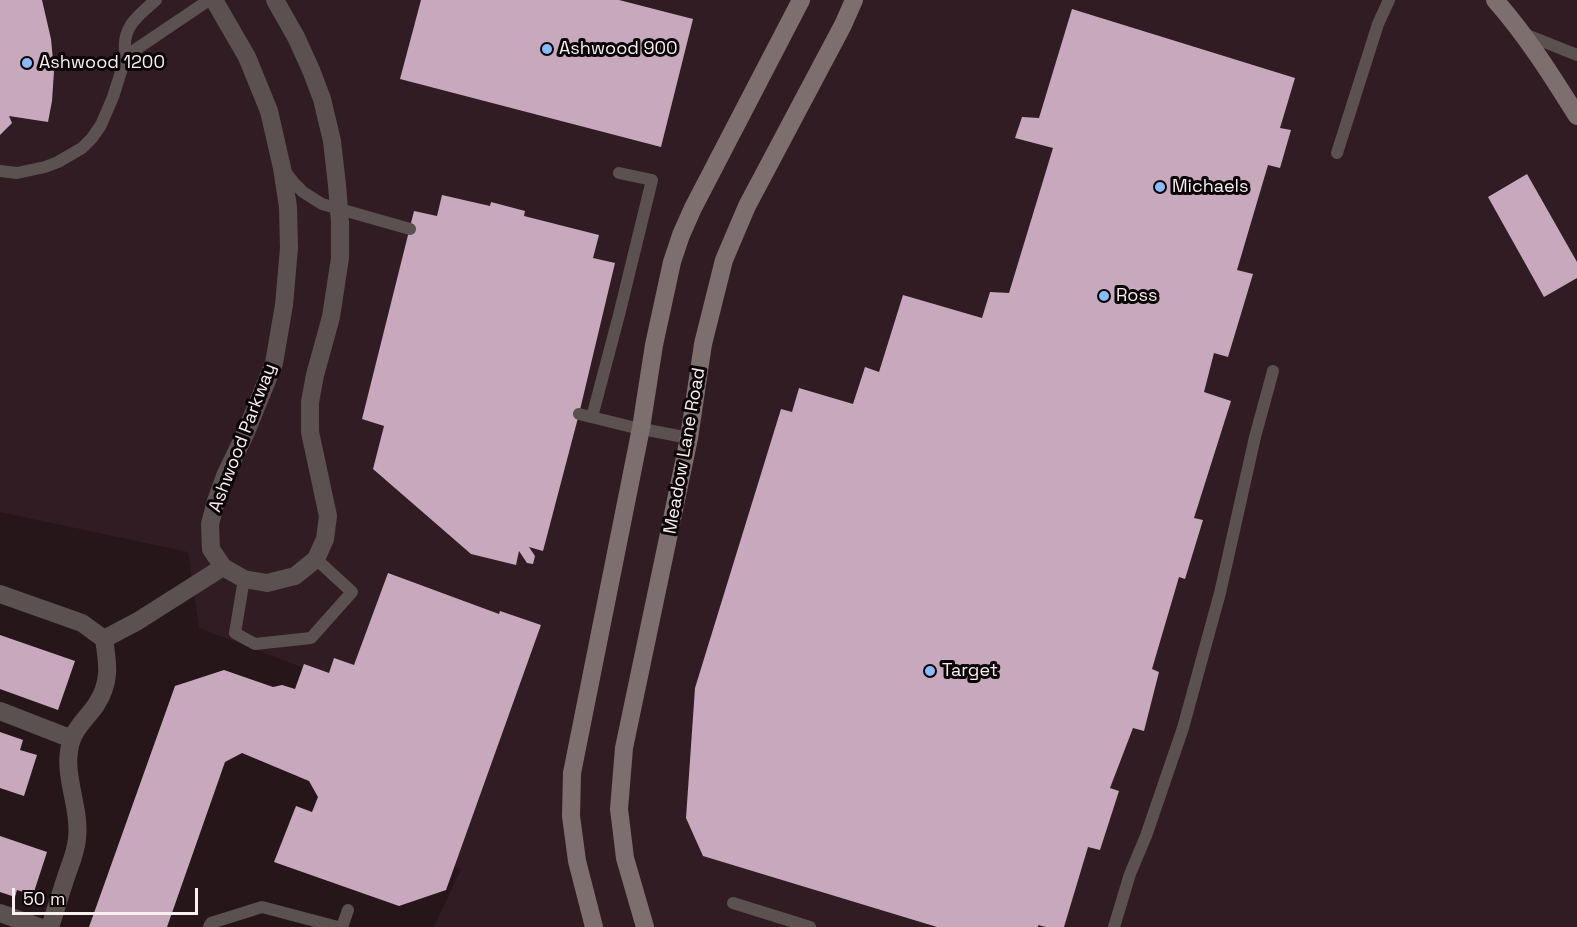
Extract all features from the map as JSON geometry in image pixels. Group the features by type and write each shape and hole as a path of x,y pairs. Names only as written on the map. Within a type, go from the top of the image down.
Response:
{"street":[{"name":"Ashwood Parkway","path":"214,0 248,57 268,111 282,168 288,207 289,248 284,305 274,363 225,476 210,524 212,549 223,567"},
{"path":"104,639 138,621 223,567 244,579 267,583 295,576 316,559 325,539 328,516 310,432 310,402 336,290 340,258 339,210 332,141 322,99 296,37 275,0"},
{"path":"594,927 577,861 571,816 572,773 672,262 681,235 801,0"},
{"name":"Meadow Lane Road","path":"645,927 625,858 620,809 624,748 689,438 703,344 724,260 747,206 854,0"},
{"path":"1495,0 1522,33 1577,116"},
{"path":"0,594 82,623 104,639 109,666 105,688 96,704 79,725 67,758 77,818 77,839 50,927"},
{"path":"0,711 72,739"},
{"path":"0,913 39,927"}],"lane":[{"path":"0,171 17,173 45,167 82,148 92,138 111,103 126,56 124,45 127,32 133,21 156,0"},
{"path":"126,56 209,0"},
{"path":"1337,153 1378,24 1389,0"},
{"path":"1522,33 1577,55"},
{"path":"282,168 294,183 312,199 322,204 410,229"},
{"path":"592,417 652,180 619,174"},
{"path":"1114,927 1130,874 1146,836 1183,728 1220,593 1252,447 1273,371"},
{"path":"579,414 689,438"},
{"path":"244,579 235,633 255,644 311,639 352,592 316,559"},
{"path":"733,903 810,927"},
{"path":"209,927 211,923 262,907 340,927 348,910"}],"shaded area":[{"path":"0,0 1577,0 1577,927 434,927 461,869 366,829 361,690 199,628 188,552 0,512"}],"building":[{"name":"Ashwood 1200","path":"0,0 42,0 51,39 54,71 48,122 9,116 12,123 0,135"},
{"name":"Ashwood 900","path":"421,0 619,0 693,19 661,147 400,79"},
{"path":"1072,9 1295,78 1280,128 1291,130 1280,168 1268,165 1237,270 1253,274 1228,357 1214,353 1204,392 1231,401 1194,518 1203,520 1185,579 1179,577 1152,669 1159,672 1144,731 1133,728 1110,788 1119,791 1100,850 1088,847 1064,927 1038,925 1038,927 937,927 703,856 686,818 695,688 781,409 792,412 799,388 853,404 865,367 879,372 903,295 982,318 990,292 1009,293 1053,148 1015,138 1022,117 1039,118"},
{"path":"1527,174 1577,262 1577,278 1544,297 1488,197"},
{"path":"442,195 490,206 491,202 525,211 524,216 599,235 593,258 615,263 543,551 529,547 535,556 533,564 527,563 519,551 516,565 471,554 373,469 384,426 362,419 414,211 437,216"},
{"path":"388,573 499,614 500,611 541,625 446,890 399,906 274,862 296,806 312,812 318,797 309,781 242,753 225,762 167,927 89,927 175,686 224,670 273,687 282,685 295,689 304,664 329,673 334,658 354,665"},
{"path":"0,635 75,661 58,710 0,689"},
{"path":"0,732 23,740 20,750 37,755 24,796 0,788"},
{"path":"0,836 47,852 33,895 17,890 15,897 0,892"}],"place":[{"name":"Ashwood 900","path":"547,49"},
{"name":"Ashwood 1200","path":"27,63"},
{"name":"Michaels","path":"1160,187"},
{"name":"Ross","path":"1104,296"},
{"name":"Target","path":"930,671"}]}
